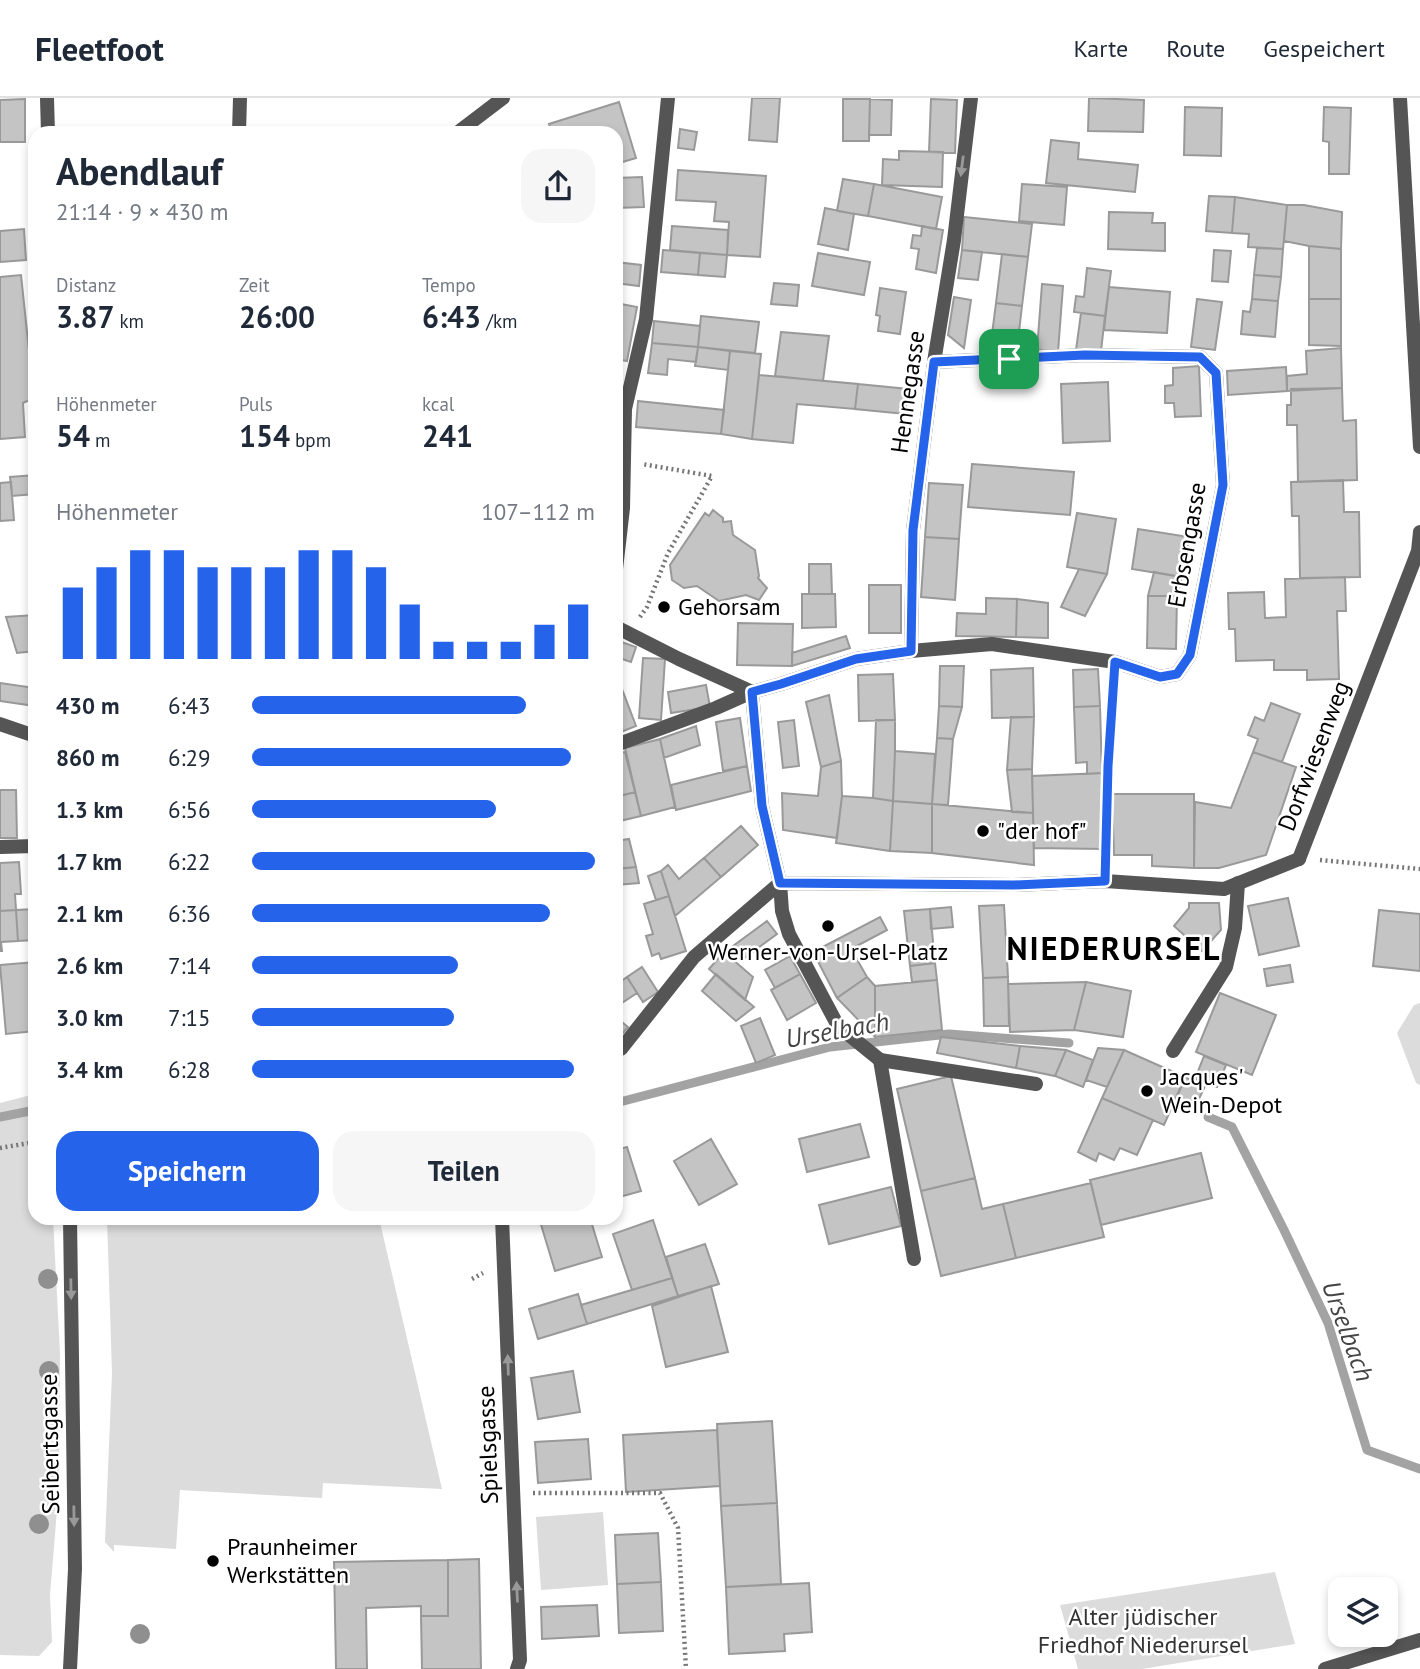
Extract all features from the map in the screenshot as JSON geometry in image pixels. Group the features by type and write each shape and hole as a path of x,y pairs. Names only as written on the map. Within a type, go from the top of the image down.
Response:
{"street":[{"path":"47,98 48,126"},
{"path":"239,126 240,98"},
{"path":"466,126 503,98"},
{"path":"623,508 625,409 646,319 668,98"},
{"name":"Hennegasse","path":"911,651 913,530 971,98"},
{"path":"1400,98 1420,447"},
{"name":"Erbsengasse","path":"934,362 1085,355 1200,357 1216,373 1223,485 1190,655 1177,674 1160,677 1115,662"},
{"name":"Dorfwiesenweg","path":"780,883 1014,885 1105,881 1224,889 1299,859 1418,551 1420,532"},
{"path":"623,631 752,692"},
{"path":"623,742 752,692 856,659 992,644 1115,662"},
{"path":"752,692 762,806 780,883 782,911 789,934 838,1026 880,1060 1036,1084"},
{"path":"0,724 28,734"},
{"path":"0,846 28,846"},
{"path":"623,1046 694,957 780,883"},
{"path":"1173,1051 1226,967 1235,928 1238,883"},
{"path":"880,1060 914,1259"},
{"name":"Seibertsgasse","path":"70,1225 75,1569 70,1669"},
{"name":"Spielsgasse","path":"502,1225 518,1665"},
{"path":"1325,1669 1420,1640"}],"path":[{"path":"624,461 712,476 668,553 647,607"},
{"path":"668,553 675,558"},
{"path":"1105,881 1108,766 1115,662"},
{"path":"1299,859 1420,869"},
{"path":"0,1148 28,1143"},
{"path":"532,1493 660,1493 678,1528 686,1669"}],"green space":[{"path":"1420,1003 1420,1085 1416,1083 1397,1033 1414,1005"},
{"path":"28,1096 28,1225 53,1225 60,1353 59,1486 50,1595 52,1642 39,1656 0,1655 0,1103"},
{"path":"107,1225 381,1225 442,1489 323,1483 322,1498 180,1490 176,1549 114,1545 114,1552 105,1542 112,1373"},
{"path":"603,1512 608,1585 541,1590 536,1517"},
{"name":"Alter jüdischer Friedhof Niederursel","path":"1275,1572 1295,1644 1142,1669 1078,1669 1060,1605"}],"building":[{"path":"752,98 780,98 777,142 749,140"},
{"path":"1089,98 1144,100 1143,132 1088,131"},
{"path":"25,99 25,142 0,142 0,100"},
{"path":"843,99 870,99 869,141 843,141"},
{"path":"870,99 892,100 891,135 869,135"},
{"path":"931,99 957,100 955,153 929,152"},
{"path":"619,102 636,158 623,162 623,126 549,124"},
{"path":"1185,107 1222,108 1221,156 1184,155"},
{"path":"1324,107 1351,108 1349,174 1329,174 1329,142 1323,141"},
{"path":"680,129 697,132 694,150 678,148"},
{"path":"1051,140 1079,143 1078,159 1138,165 1135,192 1046,183"},
{"path":"899,151 943,152 942,187 882,185 883,159 899,160"},
{"path":"678,170 766,176 760,257 727,255 729,222 714,221 716,202 676,200"},
{"path":"642,177 644,207 623,208 623,178"},
{"path":"843,179 874,184 868,216 837,211"},
{"path":"874,184 942,197 936,229 868,216"},
{"path":"1022,184 1067,187 1064,225 1019,221"},
{"path":"1209,196 1235,197 1232,233 1206,231"},
{"path":"1235,197 1287,205 1283,249 1248,247 1249,234 1232,233"},
{"path":"1287,205 1304,205 1342,212 1341,249 1284,241"},
{"path":"825,208 854,214 848,250 818,244"},
{"path":"1109,212 1153,213 1152,223 1165,223 1165,251 1108,249"},
{"path":"964,217 1032,224 1028,257 962,250"},
{"path":"672,226 728,230 727,255 670,250"},
{"path":"922,226 943,230 936,273 916,269 919,249 911,248 913,235 921,236"},
{"path":"24,229 26,260 0,262 0,231"},
{"path":"1309,246 1341,249 1341,299 1309,299"},
{"path":"1257,248 1283,249 1281,277 1254,275"},
{"path":"663,250 700,253 698,275 661,272"},
{"path":"962,250 982,252 978,280 958,278"},
{"path":"1214,250 1231,251 1228,282 1212,281"},
{"path":"700,253 727,255 725,277 698,275"},
{"path":"818,253 870,262 864,295 812,286"},
{"path":"1002,254 1028,257 1022,306 996,303"},
{"path":"623,263 641,265 639,286 623,284"},
{"path":"1087,268 1111,271 1105,316 1074,312 1076,296 1084,297"},
{"path":"21,275 28,341 28,401 23,403 25,437 0,439 0,277"},
{"path":"1254,275 1281,277 1278,301 1252,299"},
{"path":"774,283 799,285 797,306 771,304"},
{"path":"1042,284 1063,286 1058,352 1037,350"},
{"path":"1109,287 1170,292 1167,333 1104,330"},
{"path":"880,288 906,292 900,334 878,331 880,316 876,315"},
{"path":"954,297 971,300 964,348 948,335"},
{"path":"1197,299 1222,302 1215,350 1191,347"},
{"path":"1252,299 1278,301 1275,337 1241,334 1243,311 1250,312"},
{"path":"1309,299 1341,299 1341,346 1309,345"},
{"path":"996,303 1022,306 1017,349 990,350"},
{"path":"623,304 637,307 627,361 623,360"},
{"path":"1081,313 1105,316 1101,351 1076,350"},
{"path":"701,316 759,322 755,353 698,347"},
{"path":"654,321 700,326 698,347 652,343"},
{"path":"781,332 829,336 823,381 775,376"},
{"path":"652,343 698,347 696,362 668,359 667,375 648,373"},
{"path":"698,347 730,351 728,370 695,366"},
{"path":"1341,348 1342,388 1287,391 1287,376 1307,374 1306,351"},
{"path":"730,351 761,354 752,439 721,434"},
{"path":"1199,366 1201,416 1175,417 1174,403 1165,403 1165,386 1173,385 1173,368"},
{"path":"1286,367 1287,391 1228,395 1227,371"},
{"path":"759,375 858,384 855,409 797,404 793,443 752,439"},
{"path":"1108,382 1110,441 1063,443 1061,384"},
{"path":"858,384 908,389 905,414 855,409"},
{"path":"1342,388 1343,421 1356,420 1357,480 1298,482 1297,425 1287,425 1287,405 1291,405 1291,389"},
{"path":"638,401 724,410 721,434 636,427"},
{"path":"972,464 1074,472 1070,515 968,507"},
{"path":"28,476 28,495 12,496 10,477"},
{"path":"1343,480 1344,512 1359,512 1360,577 1300,578 1299,516 1292,516 1291,482"},
{"path":"11,482 14,520 0,521 0,483"},
{"path":"929,483 963,485 959,539 925,537"},
{"path":"713,510 723,518 723,522 731,521 733,535 755,550 758,578 767,588 759,600 746,595 719,601 697,586 684,588 672,580 670,565 705,513 709,516"},
{"path":"1077,513 1116,519 1107,574 1067,567"},
{"path":"1138,529 1189,537 1182,577 1132,569"},
{"path":"925,537 959,539 955,600 921,597"},
{"path":"809,564 831,564 832,594 809,594"},
{"path":"1079,569 1107,574 1085,616 1061,607"},
{"path":"1154,572 1182,577 1177,596 1148,596"},
{"path":"1345,577 1346,611 1337,611 1339,679 1307,680 1307,670 1274,670 1274,660 1236,661 1235,629 1229,629 1228,593 1264,592 1265,618 1286,617 1285,579"},
{"path":"869,585 901,585 901,633 869,633"},
{"path":"802,594 835,594 836,627 802,628"},
{"path":"1148,596 1177,596 1176,649 1147,648"},
{"path":"986,598 1017,599 1016,637 956,636 957,613 986,614"},
{"path":"1017,599 1048,603 1048,638 1016,637"},
{"path":"28,615 28,652 17,653 6,617"},
{"path":"738,623 793,624 792,666 737,665"},
{"path":"846,636 850,648 792,666 792,653"},
{"path":"623,642 636,647 631,662 623,659"},
{"path":"643,658 665,659 661,720 639,718"},
{"path":"940,666 964,666 962,707 939,706"},
{"path":"1033,668 1034,717 992,718 991,670"},
{"path":"1098,669 1100,706 1074,707 1073,670"},
{"path":"893,674 895,720 859,721 858,675"},
{"path":"0,683 28,687 28,705 0,701"},
{"path":"706,685 710,707 671,713 668,692"},
{"path":"623,692 636,726 623,731"},
{"path":"829,695 841,761 821,767 806,702"},
{"path":"1271,703 1300,714 1282,762 1253,752 1258,739 1248,735 1255,717 1264,721"},
{"path":"939,706 962,707 953,739 937,738"},
{"path":"1100,706 1102,773 1087,774 1087,762 1076,763 1074,707"},
{"path":"1011,717 1034,717 1032,769 1007,770"},
{"path":"740,718 747,766 723,771 716,722"},
{"path":"794,720 799,766 783,768 778,722"},
{"path":"876,720 895,720 893,801 873,798"},
{"path":"696,726 700,745 664,758 660,739"},
{"path":"937,738 953,739 948,805 932,804"},
{"path":"660,739 675,807 641,816 625,748"},
{"path":"895,751 935,754 932,804 893,801"},
{"path":"623,752 635,792 623,795"},
{"path":"1253,752 1296,767 1266,855 1219,868 1194,868 1195,802 1231,808"},
{"path":"841,761 842,796 837,838 783,830 782,793 818,796 821,767"},
{"path":"747,766 751,791 676,810 671,785"},
{"path":"1032,769 1033,813 1012,812 1007,770"},
{"path":"1102,773 1102,849 1034,848 1032,776"},
{"path":"0,790 16,790 17,838 0,838"},
{"path":"635,792 641,816 623,820 623,795"},
{"path":"1112,794 1194,794 1194,868 1152,866 1152,855 1114,855"},
{"path":"842,796 893,801 890,851 836,843"},
{"path":"893,801 932,804 932,853 890,851"},
{"name":"\"der hof\"","path":"932,804 1033,813 1034,865 932,853"},
{"path":"741,826 758,845 721,877 704,858"},
{"path":"629,839 636,867 623,868 623,840"},
{"path":"704,858 721,877 675,916 661,871 668,865 679,879"},
{"path":"19,862 21,894 15,894 16,910 0,911 0,863"},
{"path":"636,867 639,883 623,884 623,868"},
{"path":"661,871 669,896 656,900 648,876"},
{"path":"669,896 686,951 661,959 659,953 652,956 646,936 653,934 644,904"},
{"path":"1288,898 1299,946 1259,955 1248,906"},
{"path":"1189,903 1219,903 1221,930 1202,951 1174,926 1189,908"},
{"path":"1004,905 1008,977 983,978 979,906"},
{"path":"951,907 953,927 931,929 930,909"},
{"path":"28,909 28,940 18,941 16,910"},
{"path":"930,909 935,963 910,966 904,911"},
{"path":"16,910 18,941 1,942 0,951 0,911"},
{"path":"1379,910 1420,914 1420,971 1373,966"},
{"path":"880,917 887,930 851,949 867,977 837,998 813,952"},
{"path":"767,921 777,934 743,959 733,946"},
{"path":"724,952 753,977 745,1000 709,969"},
{"path":"790,956 800,974 775,988 765,970"},
{"path":"28,963 28,1032 6,1034 0,965"},
{"path":"935,963 937,980 912,982 910,966"},
{"path":"1290,965 1293,982 1267,986 1264,969"},
{"path":"642,967 658,992 643,1002 627,977"},
{"path":"716,974 754,1007 736,1021 702,991"},
{"path":"800,974 816,1003 787,1020 771,990"},
{"path":"627,977 637,993 623,1002 623,980"},
{"path":"867,977 875,986 875,1037 837,998"},
{"path":"1008,977 1009,1026 984,1026 983,978"},
{"path":"937,980 942,1030 875,1037 875,986"},
{"path":"1086,982 1074,1030 1010,1032 1008,984"},
{"path":"1086,982 1131,991 1123,1037 1074,1030"},
{"path":"1220,993 1276,1015 1252,1075 1196,1052"},
{"path":"760,1018 775,1055 756,1063 741,1026"},
{"path":"941,1037 1020,1046 1016,1068 937,1053"},
{"path":"1020,1046 1066,1050 1055,1076 1016,1068"},
{"path":"1098,1048 1124,1050 1107,1087 1086,1080"},
{"path":"1066,1050 1093,1060 1083,1087 1055,1076"},
{"path":"1124,1050 1185,1077 1164,1125 1102,1098"},
{"path":"1204,1056 1226,1065 1217,1087 1195,1079"},
{"path":"951,1076 975,1178 921,1191 897,1089"},
{"path":"1185,1077 1205,1086 1195,1108 1176,1100"},
{"path":"1102,1098 1153,1120 1137,1155 1120,1148 1114,1160 1099,1153 1096,1161 1078,1152"},
{"path":"860,1124 869,1157 807,1172 799,1139"},
{"path":"711,1139 737,1184 699,1205 674,1161"},
{"path":"627,1147 641,1191 623,1196 623,1148"},
{"path":"1201,1153 1212,1198 1101,1225 1090,1180"},
{"path":"975,1178 982,1209 1003,1204 1016,1258 941,1276 921,1191"},
{"path":"1091,1183 1104,1237 1016,1258 1003,1204"},
{"path":"891,1187 901,1226 829,1244 819,1205"},
{"path":"653,1220 672,1278 632,1290 613,1234"},
{"path":"541,1225 592,1225 602,1257 555,1271"},
{"path":"705,1244 719,1284 678,1296 666,1257"},
{"path":"672,1278 678,1296 587,1324 581,1305"},
{"path":"711,1286 728,1352 666,1367 652,1306"},
{"path":"578,1294 587,1324 538,1339 529,1309"},
{"path":"573,1371 580,1412 538,1419 531,1378"},
{"path":"772,1421 777,1503 721,1506 717,1424"},
{"path":"717,1430 720,1486 626,1492 623,1435"},
{"path":"588,1439 591,1479 538,1483 535,1442"},
{"path":"777,1503 781,1584 726,1587 721,1506"},
{"path":"658,1533 661,1582 617,1584 615,1535"},
{"path":"479,1559 481,1669 422,1669 421,1616 448,1616 448,1560"},
{"path":"448,1560 448,1616 421,1616 421,1606 366,1608 367,1669 336,1669 334,1562"},
{"path":"661,1582 663,1631 619,1633 617,1584"},
{"path":"809,1583 812,1632 784,1634 785,1651 729,1654 726,1587"},
{"path":"597,1605 599,1636 542,1639 541,1607"}],"waterway":[{"name":"Urselbach","path":"623,1101 830,1047 949,1034 1069,1043"},
{"name":"Urselbach","path":"0,1117 28,1111"},
{"name":"Urselbach","path":"1208,1117 1232,1127 1284,1230 1328,1323 1367,1450 1420,1469"}],"place":[{"name":"Gehorsam","path":"664,607"},
{"name":"\"der hof\"","path":"983,831"},
{"name":"Werner-von-Ursel-Platz","path":"828,926"},
{"name":"Jacques' Wein-Depot","path":"1147,1091"},
{"name":"Praunheimer Werkstätten","path":"213,1561"}],"district":[{"name":"NIEDERURSEL","path":"1114,949"}],"route":[{"path":"1085,355 1200,357 1216,373 1223,485 1190,655 1177,674 1160,677 1115,662 1108,766 1105,881 1014,885 780,883 762,806 752,692 856,659 911,651 913,530 934,362 1009,359 1085,355"}]}
